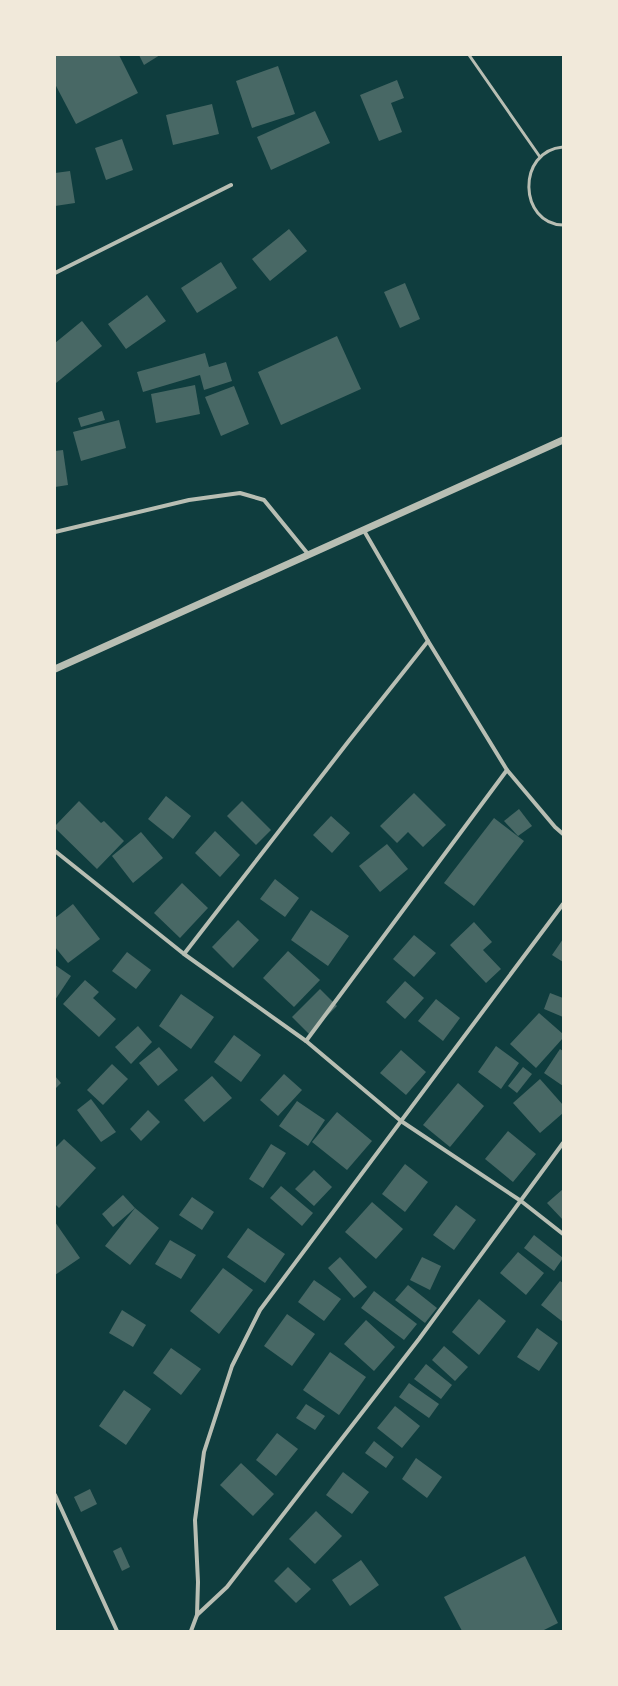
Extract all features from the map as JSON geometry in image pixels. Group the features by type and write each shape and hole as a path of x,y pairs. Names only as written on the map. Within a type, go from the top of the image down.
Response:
{"street":[{"path":"55,273 231,185"},
{"path":"55,669 563,440"},
{"path":"55,532 188,500 240,493 264,500 308,554"},
{"path":"363,529 428,641 507,770 555,827 563,834"},
{"path":"184,954 428,641"},
{"path":"306,1041 507,770"},
{"path":"55,850 184,954 306,1041 401,1121 521,1201 563,1234"},
{"path":"191,1631 197,1615 198,1582 195,1520 204,1452 232,1366 260,1310 563,904"},
{"path":"197,1615 227,1587 419,1339 563,1143"},
{"path":"55,1495 117,1631"}],"lane":[{"path":"468,55 540,157"},
{"path":"563,147 544,153 531,170 528,180 529,194 533,205 540,215 548,221 563,225"}],"building":[{"path":"55,55 119,55 138,93 76,124 55,84"},
{"path":"139,55 160,55 144,65"},
{"path":"278,66 295,114 252,128 236,81"},
{"path":"397,80 404,98 391,103 402,132 379,141 360,95"},
{"path":"212,104 219,134 173,145 166,115"},
{"path":"315,111 330,143 271,170 257,137"},
{"path":"122,139 133,170 106,180 95,148"},
{"path":"70,171 75,203 55,206 55,173"},
{"path":"289,229 307,251 270,281 252,259"},
{"path":"221,262 237,288 197,313 181,288"},
{"path":"405,283 420,319 400,328 384,292"},
{"path":"147,295 166,321 126,349 108,324"},
{"path":"82,321 102,346 56,383 55,343"},
{"path":"337,336 361,389 281,425 258,372"},
{"path":"205,353 209,367 226,362 232,381 204,390 200,375 143,392 137,372"},
{"path":"195,385 200,414 156,423 151,394"},
{"path":"234,386 249,424 221,436 205,397"},
{"path":"102,411 105,420 81,427 78,418"},
{"path":"119,420 126,448 81,461 73,432"},
{"path":"63,450 68,485 55,487 55,451"},
{"path":"414,793 446,825 423,847 408,832 397,843 380,826"},
{"path":"166,796 191,816 173,839 148,819"},
{"path":"79,801 101,823 104,821 124,841 97,869 55,828 55,826"},
{"path":"242,801 271,830 256,845 227,816"},
{"path":"519,809 532,826 518,836 504,821"},
{"path":"331,816 350,833 332,853 313,835"},
{"path":"494,818 524,841 474,906 444,883"},
{"path":"215,831 240,855 220,877 195,853"},
{"path":"141,832 163,858 133,883 112,856"},
{"path":"387,844 408,869 380,892 359,866"},
{"path":"275,879 299,898 285,917 260,899"},
{"path":"182,883 208,908 180,938 154,913"},
{"path":"73,904 100,939 68,963 55,947 55,918"},
{"path":"311,910 349,936 328,966 291,940"},
{"path":"238,920 259,940 233,968 212,947"},
{"path":"474,922 492,942 483,950 501,969 486,983 450,945"},
{"path":"414,935 436,953 414,977 393,959"},
{"path":"563,939 563,962 552,955"},
{"path":"288,951 320,980 294,1007 263,978"},
{"path":"127,952 151,970 136,989 112,971"},
{"path":"55,965 71,976 55,1000"},
{"path":"85,980 99,992 93,998 116,1019 99,1037 63,1004"},
{"path":"405,981 424,998 405,1019 386,1002"},
{"path":"320,989 337,1006 309,1034 292,1017"},
{"path":"550,993 563,998 563,1017 544,1009"},
{"path":"181,994 214,1017 191,1049 159,1026"},
{"path":"436,999 460,1018 443,1041 418,1021"},
{"path":"539,1013 563,1034 563,1038 536,1068 510,1044"},
{"path":"138,1026 152,1042 131,1064 115,1047"},
{"path":"234,1035 261,1055 241,1082 214,1062"},
{"path":"496,1046 519,1063 501,1089 478,1072"},
{"path":"159,1047 178,1070 158,1086 139,1063"},
{"path":"560,1049 563,1051 563,1086 544,1073"},
{"path":"401,1050 426,1072 406,1095 380,1073"},
{"path":"112,1064 128,1079 103,1105 87,1090"},
{"path":"523,1067 532,1074 517,1093 508,1086"},
{"path":"284,1074 302,1090 278,1116 260,1100"},
{"path":"55,1076 61,1083 55,1089"},
{"path":"212,1076 232,1098 204,1122 184,1100"},
{"path":"540,1079 563,1105 563,1113 540,1133 513,1103"},
{"path":"458,1083 484,1106 450,1147 423,1125"},
{"path":"91,1099 116,1132 101,1142 77,1110"},
{"path":"297,1101 325,1120 308,1146 279,1126"},
{"path":"148,1110 160,1122 141,1141 130,1129"},
{"path":"337,1112 372,1141 347,1170 312,1142"},
{"path":"508,1131 536,1154 513,1182 485,1159"},
{"path":"64,1139 96,1168 59,1208 55,1204 55,1148"},
{"path":"271,1144 286,1153 263,1188 249,1179"},
{"path":"405,1164 428,1182 405,1212 382,1194"},
{"path":"314,1170 332,1187 314,1206 295,1189"},
{"path":"281,1186 313,1213 302,1226 270,1198"},
{"path":"563,1189 563,1220 547,1203"},
{"path":"123,1195 135,1208 113,1227 102,1214"},
{"path":"192,1197 214,1212 202,1230 179,1215"},
{"path":"372,1202 403,1229 376,1259 345,1232"},
{"path":"456,1205 476,1220 454,1250 433,1235"},
{"path":"135,1208 159,1228 130,1265 105,1246"},
{"path":"55,1222 80,1258 55,1275"},
{"path":"248,1228 285,1254 265,1283 227,1257"},
{"path":"534,1235 563,1258 554,1271 524,1248"},
{"path":"170,1240 196,1255 181,1279 155,1264"},
{"path":"518,1252 544,1273 526,1295 500,1273"},
{"path":"340,1257 367,1287 354,1298 328,1268"},
{"path":"422,1257 441,1266 430,1290 410,1280"},
{"path":"223,1268 253,1290 219,1334 190,1311"},
{"path":"314,1280 341,1299 324,1321 298,1302"},
{"path":"560,1281 563,1283 563,1322 541,1305"},
{"path":"408,1285 437,1308 425,1323 395,1300"},
{"path":"374,1291 417,1324 404,1340 361,1308"},
{"path":"479,1299 506,1321 479,1355 452,1332"},
{"path":"122,1310 146,1325 133,1347 109,1333"},
{"path":"287,1314 315,1334 292,1366 264,1346"},
{"path":"366,1320 395,1347 374,1371 344,1344"},
{"path":"537,1328 558,1343 539,1371 517,1357"},
{"path":"444,1346 468,1367 455,1381 432,1360"},
{"path":"171,1348 201,1369 181,1395 153,1373"},
{"path":"330,1352 366,1377 339,1415 303,1390"},
{"path":"426,1364 452,1385 441,1399 414,1379"},
{"path":"409,1383 439,1404 429,1418 399,1397"},
{"path":"124,1390 151,1409 126,1445 99,1426"},
{"path":"306,1404 325,1416 315,1430 296,1418"},
{"path":"395,1406 420,1426 402,1448 377,1428"},
{"path":"277,1433 298,1449 276,1476 256,1460"},
{"path":"374,1441 394,1457 386,1468 365,1453"},
{"path":"416,1458 442,1477 427,1498 402,1479"},
{"path":"241,1463 274,1494 253,1516 220,1485"},
{"path":"343,1472 369,1492 352,1514 326,1495"},
{"path":"90,1489 97,1504 81,1512 74,1497"},
{"path":"316,1511 342,1536 315,1564 289,1539"},
{"path":"121,1547 130,1567 122,1571 113,1551"},
{"path":"525,1556 558,1623 542,1631 462,1631 444,1597"},
{"path":"361,1560 379,1585 350,1606 332,1580"},
{"path":"288,1567 311,1589 296,1603 274,1581"}]}
